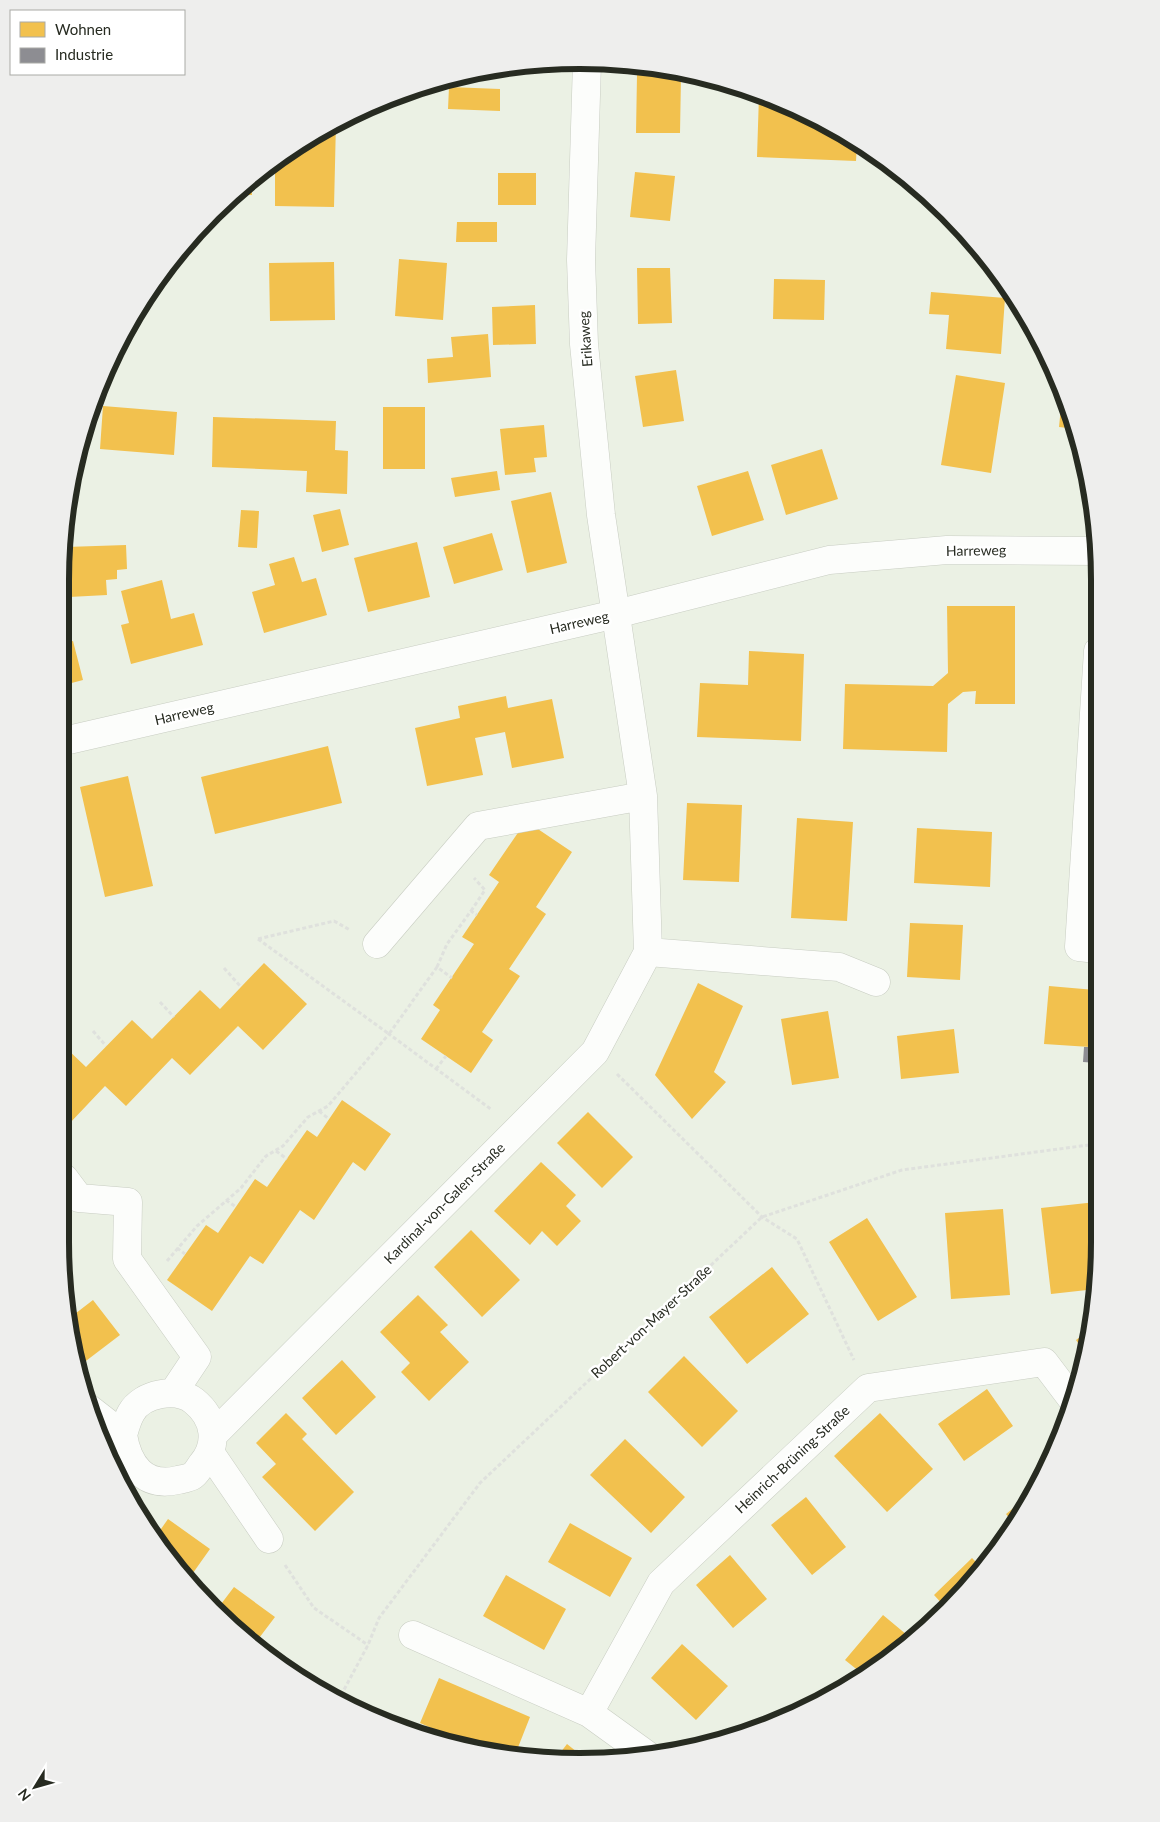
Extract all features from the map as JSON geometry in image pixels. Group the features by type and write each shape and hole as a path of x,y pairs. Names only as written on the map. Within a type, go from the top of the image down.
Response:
{"street":[{"name":"Erikaweg","path":"587,69 581,260 584,344 602,515 616,614"},
{"name":"Harreweg","path":"69,740 616,614 828,560 947,550 1090,551"},
{"name":"Kardinal-von-Galen-Straße","path":"123,1435 126,1455 138,1472 164,1483 192,1476 212,1445 595,1052 648,952 643,796 616,614"},
{"path":"1091,760 1079,947 1091,948"},
{"path":"377,944 478,826 643,796"},
{"path":"648,952 839,967 876,982"},
{"path":"69,1185 79,1198 128,1202 127,1259 197,1357 173,1393"},
{"path":"868,1388 1044,1362 1068,1394"},
{"name":"Heinrich-Brüning-Straße","path":"589,1713 661,1583 868,1388"},
{"path":"100,1417 123,1435 131,1412 150,1397 173,1393 193,1400 208,1416 212,1445 269,1539"},
{"path":"413,1635 589,1713 640,1750"}],"path":[{"path":"147,1287 177,1248 226,1200 241,1188 266,1156 284,1146 308,1117 328,1106 389,1034 437,967 448,944 485,890 474,880 478,873"},
{"path":"471,911 477,915"},
{"path":"377,944 334,921 258,939 518,1129"},
{"path":"437,967 452,978"},
{"path":"224,968 241,986"},
{"path":"160,1002 174,1017"},
{"path":"93,1031 106,1046"},
{"path":"595,1052 762,1217 797,1239 868,1388"},
{"path":"436,1069 446,1056"},
{"path":"319,1111 329,1119"},
{"name":"Robert-von-Mayer-Straße","path":"342,1694 380,1618 480,1483 762,1217 902,1170 1091,1145"},
{"path":"276,1151 287,1159"},
{"path":"226,1200 236,1207"},
{"path":"177,1248 185,1254"},
{"path":"269,1539 314,1608 368,1645"}],"building: Wohnen":[{"path":"550,70 550,73 519,72"},
{"path":"637,75 661,76 681,79 680,133 636,133"},
{"path":"449,87 500,89 500,111 448,109"},
{"path":"759,102 806,121 857,150 856,161 757,157"},
{"path":"336,131 334,207 275,206 275,170"},
{"path":"635,172 675,176 670,221 630,217"},
{"path":"498,173 536,173 536,205 498,205"},
{"path":"252,189 252,195 244,195"},
{"path":"457,222 497,222 497,242 456,242"},
{"path":"399,259 447,263 443,320 395,316"},
{"path":"334,262 335,320 270,321 269,263"},
{"path":"637,268 670,268 672,323 638,324"},
{"path":"774,279 825,280 824,320 773,319"},
{"path":"931,292 1005,298 1001,354 946,349 949,315 929,314"},
{"path":"535,305 536,344 493,345 492,307"},
{"path":"488,334 491,377 428,383 427,359 453,357 451,337"},
{"path":"676,370 684,421 643,427 635,376"},
{"path":"956,375 1005,383 991,473 941,465"},
{"path":"103,406 177,412 174,455 100,449"},
{"path":"383,407 425,407 425,469 383,469"},
{"path":"1061,408 1068,428 1059,427"},
{"path":"213,417 336,421 335,450 348,451 347,494 306,492 307,471 212,467"},
{"path":"544,425 547,457 534,458 536,472 505,475 500,429"},
{"path":"822,449 838,499 786,515 771,465"},
{"path":"497,471 500,490 455,497 451,478"},
{"path":"748,471 764,520 712,536 697,486"},
{"path":"551,492 567,563 527,573 511,501"},
{"path":"340,509 349,545 322,552 313,515"},
{"path":"241,510 259,511 257,548 238,547"},
{"path":"492,533 503,570 454,584 443,547"},
{"path":"417,542 430,597 368,612 354,558"},
{"path":"126,545 127,569 117,570 117,579 106,580 107,595 69,597 70,547"},
{"path":"294,557 302,582 316,578 327,615 264,633 252,592 275,585 269,564"},
{"path":"162,580 171,619 194,613 203,645 131,664 121,625 129,623 121,591"},
{"path":"947,606 1015,606 1015,704 975,704 976,691 963,692 948,704 947,752 843,749 845,684 933,686 948,673"},
{"path":"73,641 83,680 69,684 69,642"},
{"path":"749,651 804,654 801,741 697,737 700,683 748,685"},
{"path":"506,696 508,708 552,699 564,758 512,768 505,732 475,738 483,775 427,786 415,728 460,718 458,706"},
{"path":"328,746 342,803 215,834 201,777"},
{"path":"128,776 153,886 105,897 80,787"},
{"path":"687,803 742,805 739,882 683,880"},
{"path":"797,818 853,822 847,921 791,918"},
{"path":"526,821 572,852 536,907 546,914 509,969 520,976 482,1032 493,1040 471,1073 421,1039 440,1010 433,1005 474,944 462,937 499,882 489,875"},
{"path":"917,828 992,832 990,887 914,883"},
{"path":"910,923 963,925 960,980 907,977"},
{"path":"264,963 307,1004 263,1050 238,1026 190,1075 172,1058 126,1106 105,1086 69,1124 69,1051 86,1067 132,1020 152,1039 200,990 220,1009"},
{"path":"698,983 743,1006 714,1072 726,1082 692,1119 655,1075"},
{"path":"1049,986 1091,990 1090,1047 1044,1044"},
{"path":"828,1011 839,1078 792,1085 781,1019"},
{"path":"954,1029 959,1073 901,1079 897,1036"},
{"path":"342,1100 391,1134 365,1171 353,1162 314,1220 300,1210 263,1264 250,1256 212,1311 167,1280 206,1225 218,1233 255,1179 267,1187 307,1130 317,1137"},
{"path":"588,1112 633,1157 602,1188 557,1143"},
{"path":"541,1162 576,1195 566,1206 581,1221 557,1246 542,1231 530,1245 494,1211"},
{"path":"1091,1203 1089,1290 1051,1294 1041,1208"},
{"path":"1003,1209 1010,1295 951,1299 945,1213"},
{"path":"867,1218 917,1297 878,1321 829,1242"},
{"path":"471,1230 520,1280 482,1317 434,1267"},
{"path":"772,1267 809,1314 747,1364 709,1317"},
{"path":"418,1295 448,1325 440,1332 469,1362 429,1401 401,1372 410,1363 380,1332"},
{"path":"93,1300 120,1335 84,1363 74,1315"},
{"path":"1082,1336 1080,1346 1076,1340"},
{"path":"684,1356 738,1411 702,1447 648,1392"},
{"path":"342,1360 376,1397 336,1435 302,1398"},
{"path":"987,1389 1013,1426 964,1461 938,1424"},
{"path":"286,1413 307,1434 302,1439 354,1492 315,1531 262,1477 276,1464 256,1443"},
{"path":"880,1413 933,1469 887,1512 834,1456"},
{"path":"625,1439 685,1497 651,1533 590,1475"},
{"path":"806,1497 846,1547 812,1575 771,1525"},
{"path":"1020,1502 1010,1519 1006,1514"},
{"path":"168,1519 210,1549 192,1574 174,1553 159,1532"},
{"path":"570,1523 632,1558 610,1597 548,1562"},
{"path":"730,1555 767,1599 733,1628 696,1585"},
{"path":"972,1558 977,1563 942,1604 934,1595"},
{"path":"506,1575 566,1609 544,1650 483,1616"},
{"path":"234,1587 275,1617 258,1639 220,1606"},
{"path":"883,1615 907,1635 858,1671 845,1660"},
{"path":"682,1644 728,1686 696,1720 651,1678"},
{"path":"439,1678 530,1717 517,1749 452,1737 420,1723"},
{"path":"567,1744 578,1753 561,1752"}],"building: Industrie":[{"path":"1091,1034 1091,1063 1083,1062 1084,1047 1090,1047"}]}
